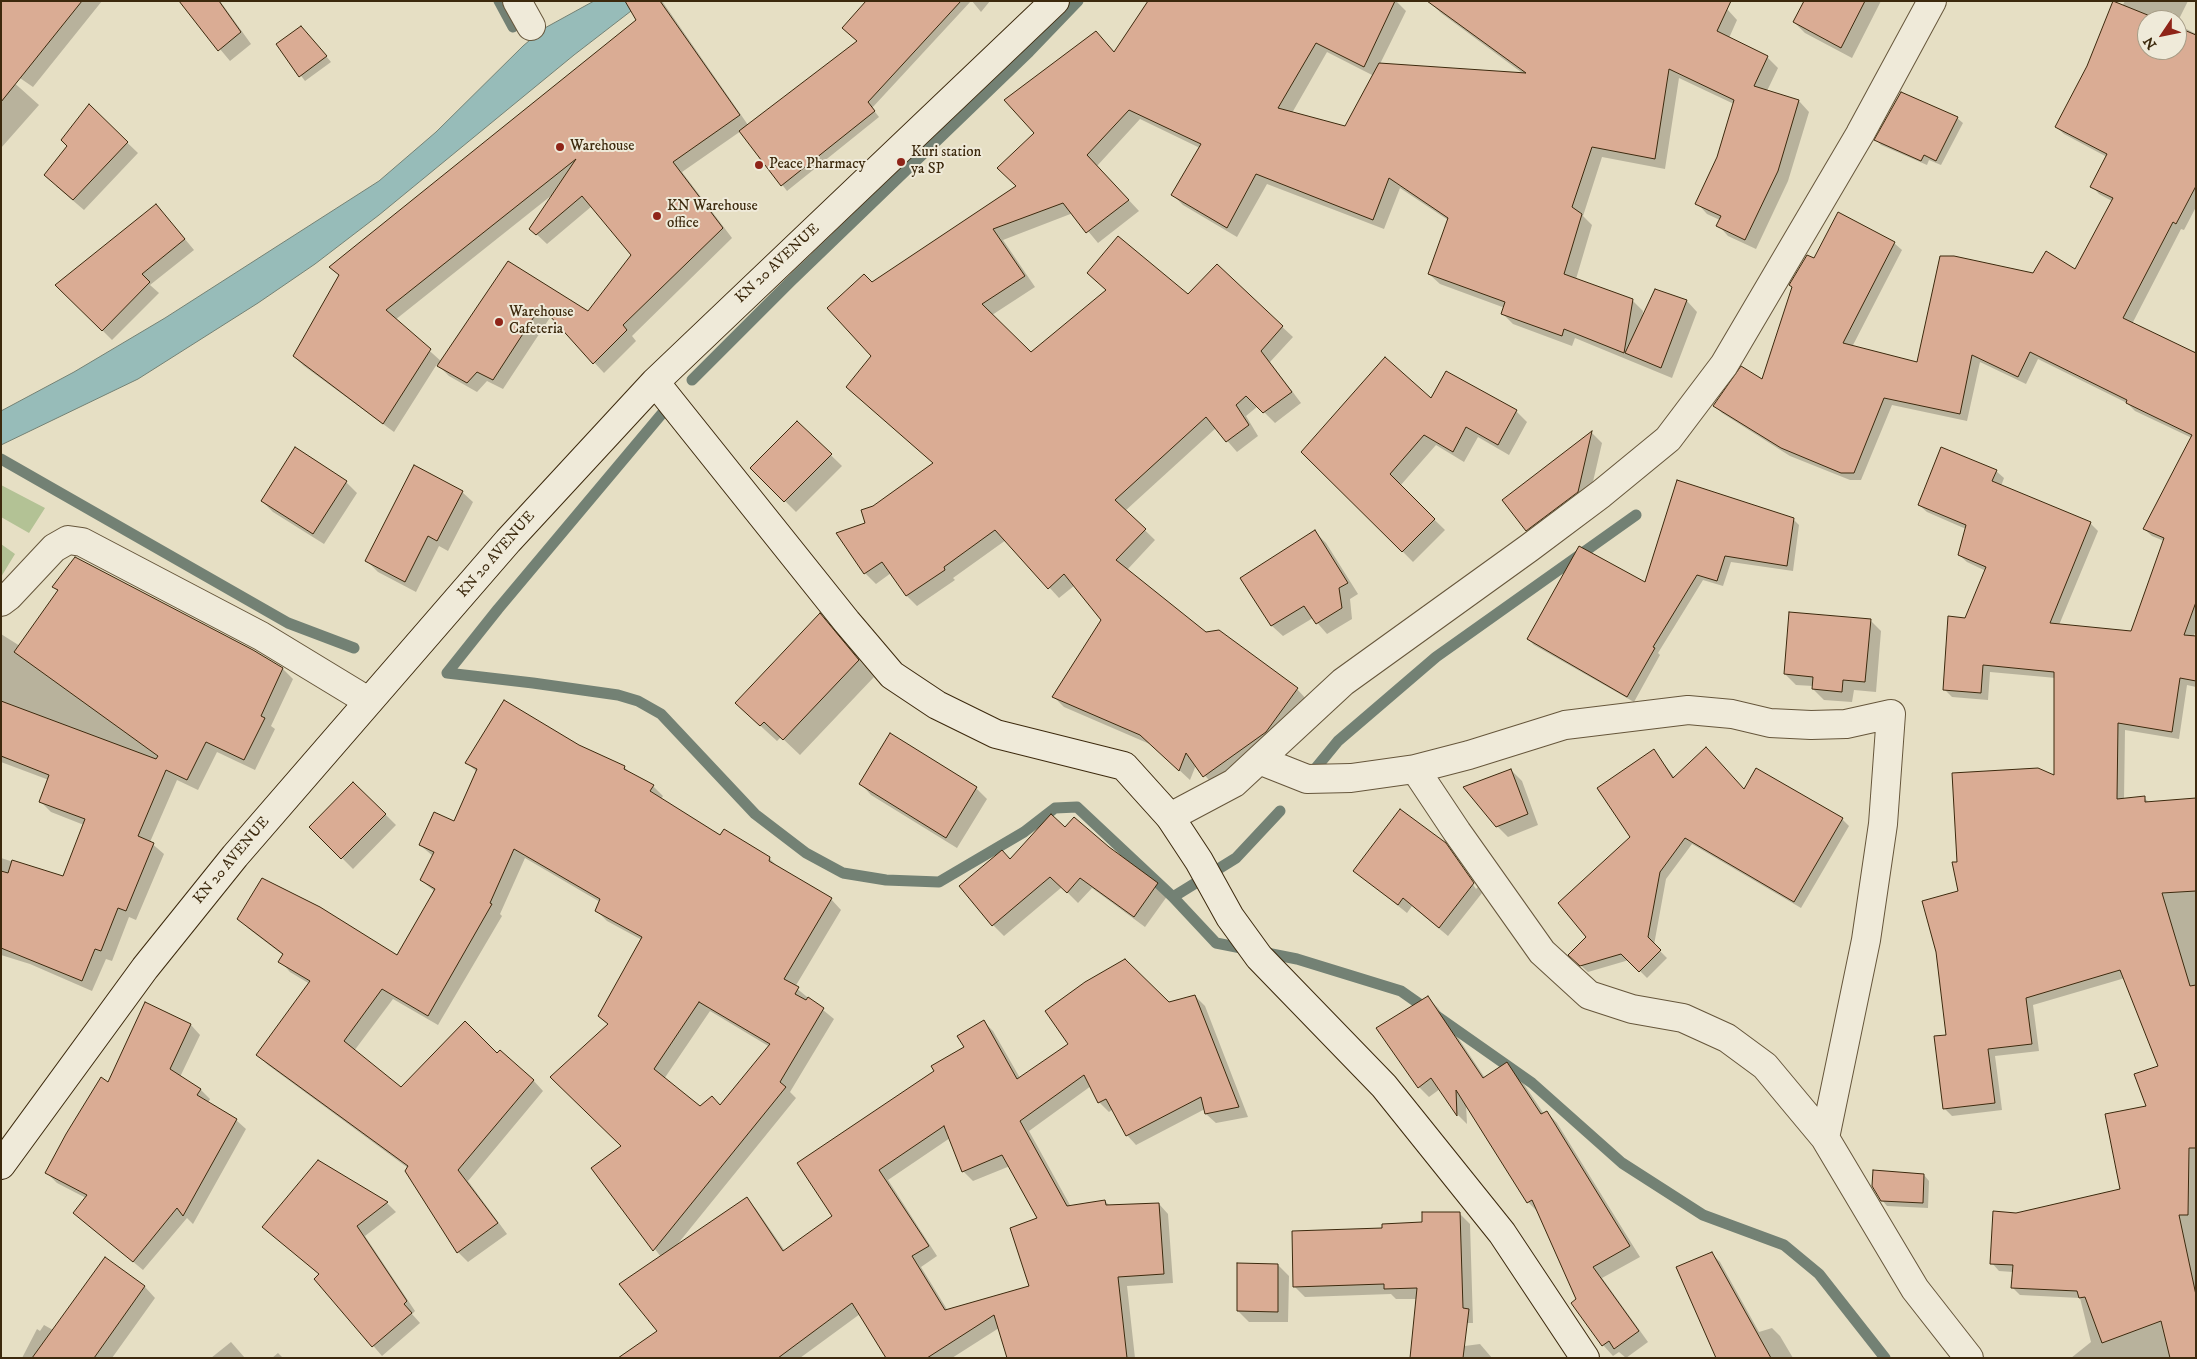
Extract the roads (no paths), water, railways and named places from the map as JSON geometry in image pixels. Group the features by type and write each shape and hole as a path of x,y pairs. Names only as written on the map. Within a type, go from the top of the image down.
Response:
{"street":[{"path":"517,1 531,26"},
{"name":"KN 20 AVENUE","path":"1,1165 151,960 235,856 508,541 655,382 1054,1"},
{"path":"1170,816 1234,783 1343,682 1529,548 1601,494 1668,439 1724,365 1860,134 1932,1"},
{"path":"655,382 847,622 892,675 937,705 996,734 1124,766 1170,816 1199,861 1230,917 1259,957 1384,1086 1502,1233 1585,1358"},
{"path":"1,602 9,596 54,548 68,540 82,542 261,636 368,701"},
{"path":"1259,760 1307,779 1351,778 1415,769 1469,755 1564,725 1688,710 1732,714 1770,723 1811,725 1846,724 1891,714 1883,824 1866,940 1825,1138"},
{"path":"1415,769 1542,952 1589,995 1632,1009 1683,1018 1727,1038 1765,1066 1825,1138 1916,1289 1969,1358"}],"water":[{"path":"594,1 644,1 574,55 379,215 315,264 258,303 138,379 1,445 1,411 74,372 165,318 379,181 436,132 523,46 543,29"}],"waterway":[{"path":"499,1 513,27"},
{"path":"692,380 790,282 1029,52 1078,1"},
{"path":"447,673 498,609 665,410"},
{"path":"1,459 288,623 354,648"},
{"path":"1315,769 1338,741 1436,657 1636,515"},
{"path":"447,673 618,695 638,701 661,714 755,814 806,853 843,873 886,880 939,882 1024,832 1055,808 1077,807 1173,897 1216,943 1297,959 1401,991 1532,1083 1622,1163 1703,1215 1784,1245 1819,1274 1885,1358"},
{"path":"1173,897 1236,858 1280,811"}],"place":[{"name":"Warehouse","path":"560,147"},
{"name":"Kuri station ya SP","path":"901,162"},
{"name":"Peace Pharmacy","path":"759,165"},
{"name":"KN Warehouse office","path":"657,216"},
{"name":"Warehouse Cafeteria","path":"499,322"}]}
